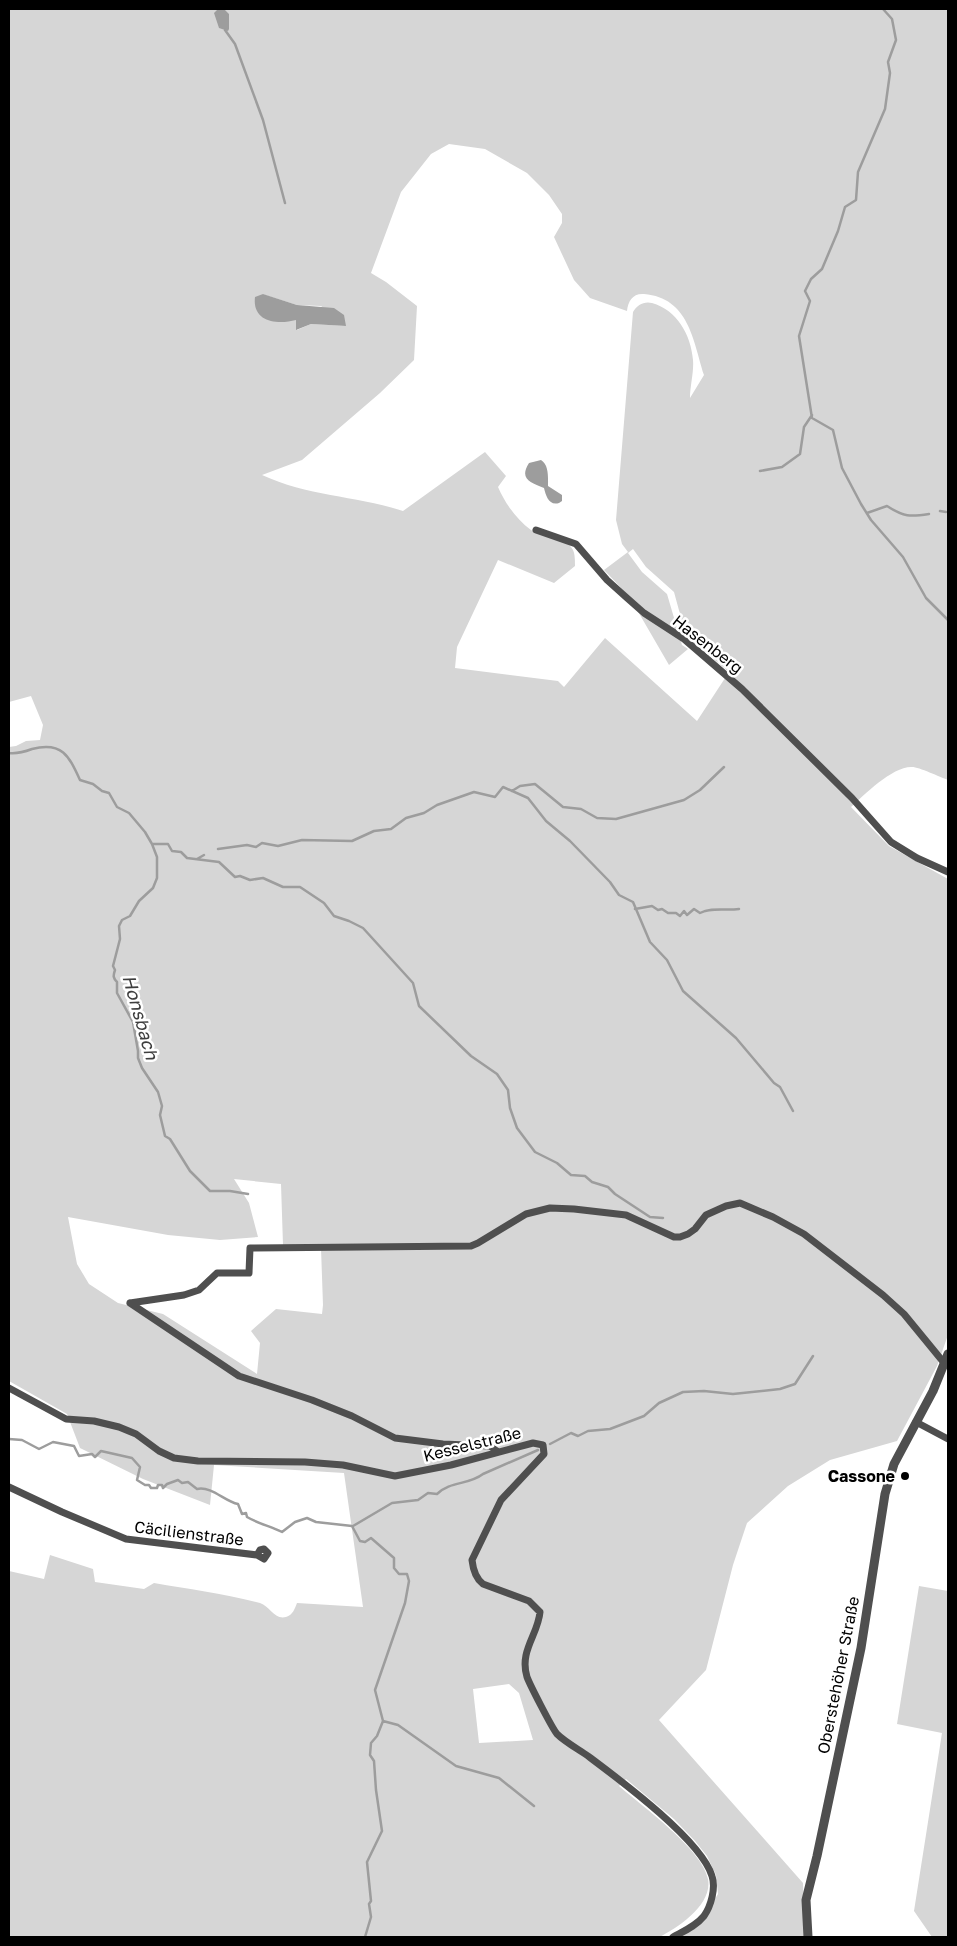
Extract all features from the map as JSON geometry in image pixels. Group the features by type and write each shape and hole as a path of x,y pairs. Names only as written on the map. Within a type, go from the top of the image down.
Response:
{"street":[{"name":"Hasenberg","path":"536,530 576,544 607,580 644,613 684,639 742,688 852,798 891,842 917,858 948,872"},
{"path":"498,1452 490,1446 443,1444 395,1438 352,1416 320,1403 239,1376 130,1303 199,1290 217,1273 249,1272 250,1248 471,1246 526,1214 550,1208 626,1215 674,1237 680,1237 695,1229 706,1215 712,1211 740,1203 773,1217 804,1234 883,1295 904,1314 945,1364"},
{"name":"Oberstehöher Straße","path":"808,1937 806,1900 817,1856 860,1648 885,1494 894,1464 933,1392 948,1354"},
{"name":"Kesselstraße","path":"9,1388 66,1419 94,1421 119,1427 136,1434 159,1451 174,1458 198,1461 305,1462 343,1465 395,1476 451,1465 532,1443 541,1444 545,1451 544,1454 501,1500 472,1560 473,1570 478,1580 483,1584 529,1601 540,1612 539,1622 525,1655 527,1677 557,1734 658,1813 688,1840 707,1864 713,1878 708,1908 694,1925 673,1937"},
{"path":"916,1422 948,1439"},
{"name":"Cäcilienstraße","path":"9,1487 126,1539 257,1555"}],"shaded area":[{"path":"9,9 948,9 948,780 915,767 904,768 879,782 851,807 889,846 948,879 948,1335 937,1366 897,1441 830,1460 788,1486 747,1523 733,1565 706,1670 659,1720 803,1883 805,1937 674,1937 702,1921 718,1894 716,1875 707,1856 695,1841 674,1819 626,1779 619,1786 684,1842 703,1867 708,1879 708,1888 700,1906 675,1928 659,1937 9,1937 9,1571 44,1579 50,1555 93,1569 95,1582 144,1589 154,1583 220,1594 260,1603 275,1615 282,1617 290,1615 297,1603 363,1607 344,1473 214,1465 210,1505 143,1479 80,1448 67,1414 9,1381 9,747 26,741 40,740 43,725 31,696 9,702","holes":["449,144 485,149 527,173 549,195 562,214 562,223 554,237 574,280 590,298 627,311 630,301 634,296 644,294 659,297 671,303 687,323 704,375 690,398 693,369 692,351 681,325 669,311 652,303 641,304 633,312 616,520 622,544 628,552 604,570 629,596 669,665 688,649 682,645 667,594 642,572 628,553 633,549 646,567 674,592 686,636 729,672 697,721 605,638 564,687 558,681 455,668 457,647 498,560 554,583 575,566 574,553 570,545 560,539 536,533 520,521 498,487 506,476 485,452 403,511 314,492 262,475 302,460 380,393 414,360 417,306 371,273 401,192 431,154","262,294 297,305 321,306 346,326 311,324 297,330 296,320","234,1179 281,1184 283,1245 321,1248 322,1314 276,1309 251,1331 260,1343 257,1374 163,1314 118,1303 89,1284 77,1264 68,1217 168,1235 220,1240 258,1237 249,1203","509,1684 519,1693 533,1740 479,1743 473,1689"]},
{"path":"218,9 224,9 229,14 228,31 219,28 214,13"},
{"path":"263,294 297,305 334,308 344,315 346,326 311,324 296,330 296,320 274,322 267,320 257,312 255,305 255,297"},
{"path":"541,460 547,468 548,486 562,495 562,501 559,503 550,502 544,488 530,482 526,476 526,468 529,463"},
{"path":"919,1586 948,1591 948,1937 932,1937 914,1911 942,1733 897,1724"}],"waterway":[{"path":"883,9 892,19 896,40 888,62 890,73 885,109 858,172 856,200 845,207 838,231 822,269 811,279 805,291 810,301 799,336 812,418 833,430 842,468 861,504 871,520 903,557 926,598 948,620"},
{"path":"225,30 235,44 263,120 285,203"},
{"path":"760,471 782,467 800,454 804,427 812,415"},
{"path":"867,513 887,506 907,515 929,514"},
{"path":"940,511 946,512"},
{"name":"Honsbach","path":"9,753 42,747 51,747 63,752 80,780 93,784 102,791 109,793 117,807 129,813 145,832 152,844 157,857 157,878 153,888 139,901 130,916 122,920 119,926 120,939 113,966 115,970 114,977 117,982 117,993 133,1022 138,1058 142,1068 158,1092 162,1106 160,1115 165,1136 170,1139 190,1171 210,1191 230,1191 248,1194"},
{"path":"512,791 520,786 535,784 563,807 581,809 597,818 616,819 684,800 700,790 724,767"},
{"path":"218,849 247,845 256,847 262,843 278,846 302,840 352,841 374,831 391,829 406,818 424,813 437,805 474,792 495,797 503,787 528,798 546,821 570,841 610,882 619,895 633,902 650,942 667,960 683,991 736,1038 774,1083 780,1087 793,1111"},
{"path":"152,844 168,844 172,851 181,852 187,858 219,862 235,877 240,876 250,880 263,878 283,887 300,887 324,903 334,916 363,928 413,983 419,1006 471,1056 497,1074 508,1090 510,1108 517,1128 535,1152 557,1163 571,1175 585,1176 592,1182 608,1187 615,1194 650,1217 663,1218"},
{"path":"197,859 204,855"},
{"path":"635,909 652,906 658,910 662,909 668,913 676,913 680,916 684,911 687,915 694,909 700,913 714,910 739,909"},
{"path":"550,1444 571,1433 578,1436 588,1431 610,1429 644,1416 659,1403 683,1392 704,1391 733,1394 780,1389 795,1384 813,1356"},
{"path":"9,1439 22,1440 39,1449 53,1442 74,1446 79,1456 92,1454 95,1457 101,1451 132,1458 140,1467 137,1480 145,1485 149,1485 151,1488 157,1488 158,1485 162,1485 163,1488 167,1484 178,1480 182,1483 188,1482 197,1489 208,1490 238,1504 242,1514 246,1513 247,1517 282,1532 295,1522 307,1518 316,1522 352,1526 360,1541 365,1542 371,1538 394,1558 394,1568 399,1574 407,1574 409,1581 405,1603 375,1690 383,1721 377,1736 371,1743 370,1755 374,1761 382,1831 367,1862 371,1917 365,1937"},
{"path":"353,1526 392,1503 418,1500 428,1493 437,1494 448,1487 472,1480 538,1450"},
{"path":"383,1721 398,1725 456,1766 499,1778 534,1806"}],"place":[{"name":"Cassone","path":"905,1476"}]}
